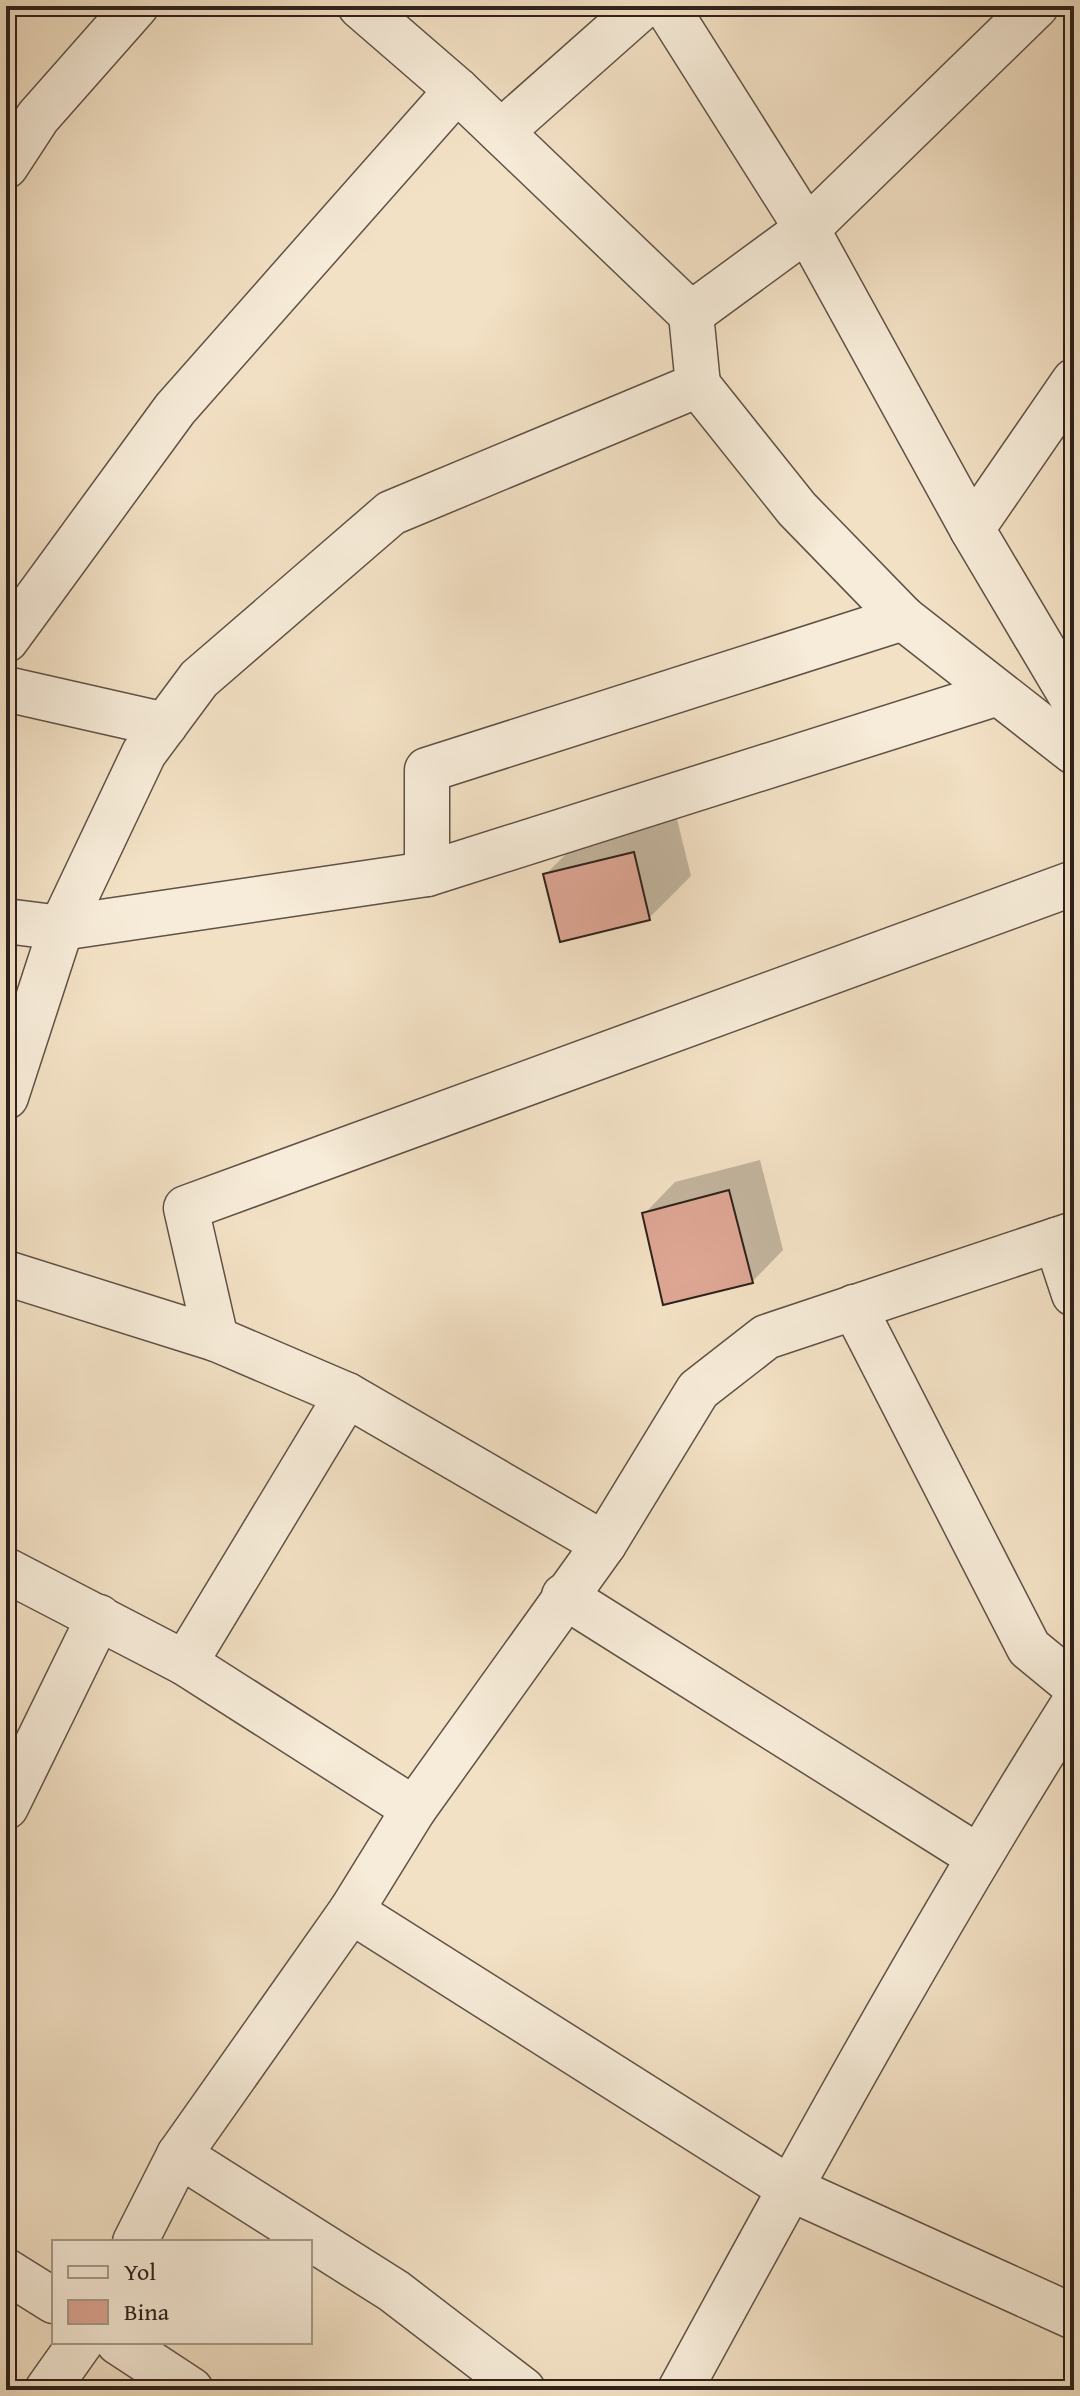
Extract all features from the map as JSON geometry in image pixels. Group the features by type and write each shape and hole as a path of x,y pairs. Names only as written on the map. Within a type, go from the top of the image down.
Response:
{"street":[{"path":"6,166 38,117 136,6"},
{"path":"360,6 457,90 691,314 698,385 797,509 903,618 1074,752"},
{"path":"501,132 643,6"},
{"path":"666,6 807,229 972,529 1074,701"},
{"path":"691,314 807,229 1036,6"},
{"path":"6,640 175,409 457,90"},
{"path":"972,529 1074,381"},
{"path":"6,1097 61,928 144,753 199,679 391,513 698,385"},
{"path":"427,874 427,770 903,618"},
{"path":"6,689 165,725"},
{"path":"6,921 61,928 427,874 998,693"},
{"path":"216,1339 186,1208 1074,883"},
{"path":"136,2240 179,2155 351,1911 414,1809 604,1544 698,1390 766,1337 1065,1237 1074,1294"},
{"path":"6,1273 216,1339 347,1395 604,1544"},
{"path":"854,1307 1029,1648 1074,1685"},
{"path":"185,1663 347,1395"},
{"path":"6,1570 185,1663 414,1809"},
{"path":"564,1596 977,1856"},
{"path":"6,1807 99,1617"},
{"path":"680,2390 789,2188 977,1856 1074,1703"},
{"path":"351,1911 789,2188 1074,2317"},
{"path":"179,2155 394,2291 523,2390"},
{"path":"6,2271 52,2300"},
{"path":"47,2390 80,2344"},
{"path":"121,2344 191,2390"}],"building":[{"path":"634,852 650,920 560,942 543,874"},
{"path":"729,1190 753,1283 663,1305 642,1213"}]}
